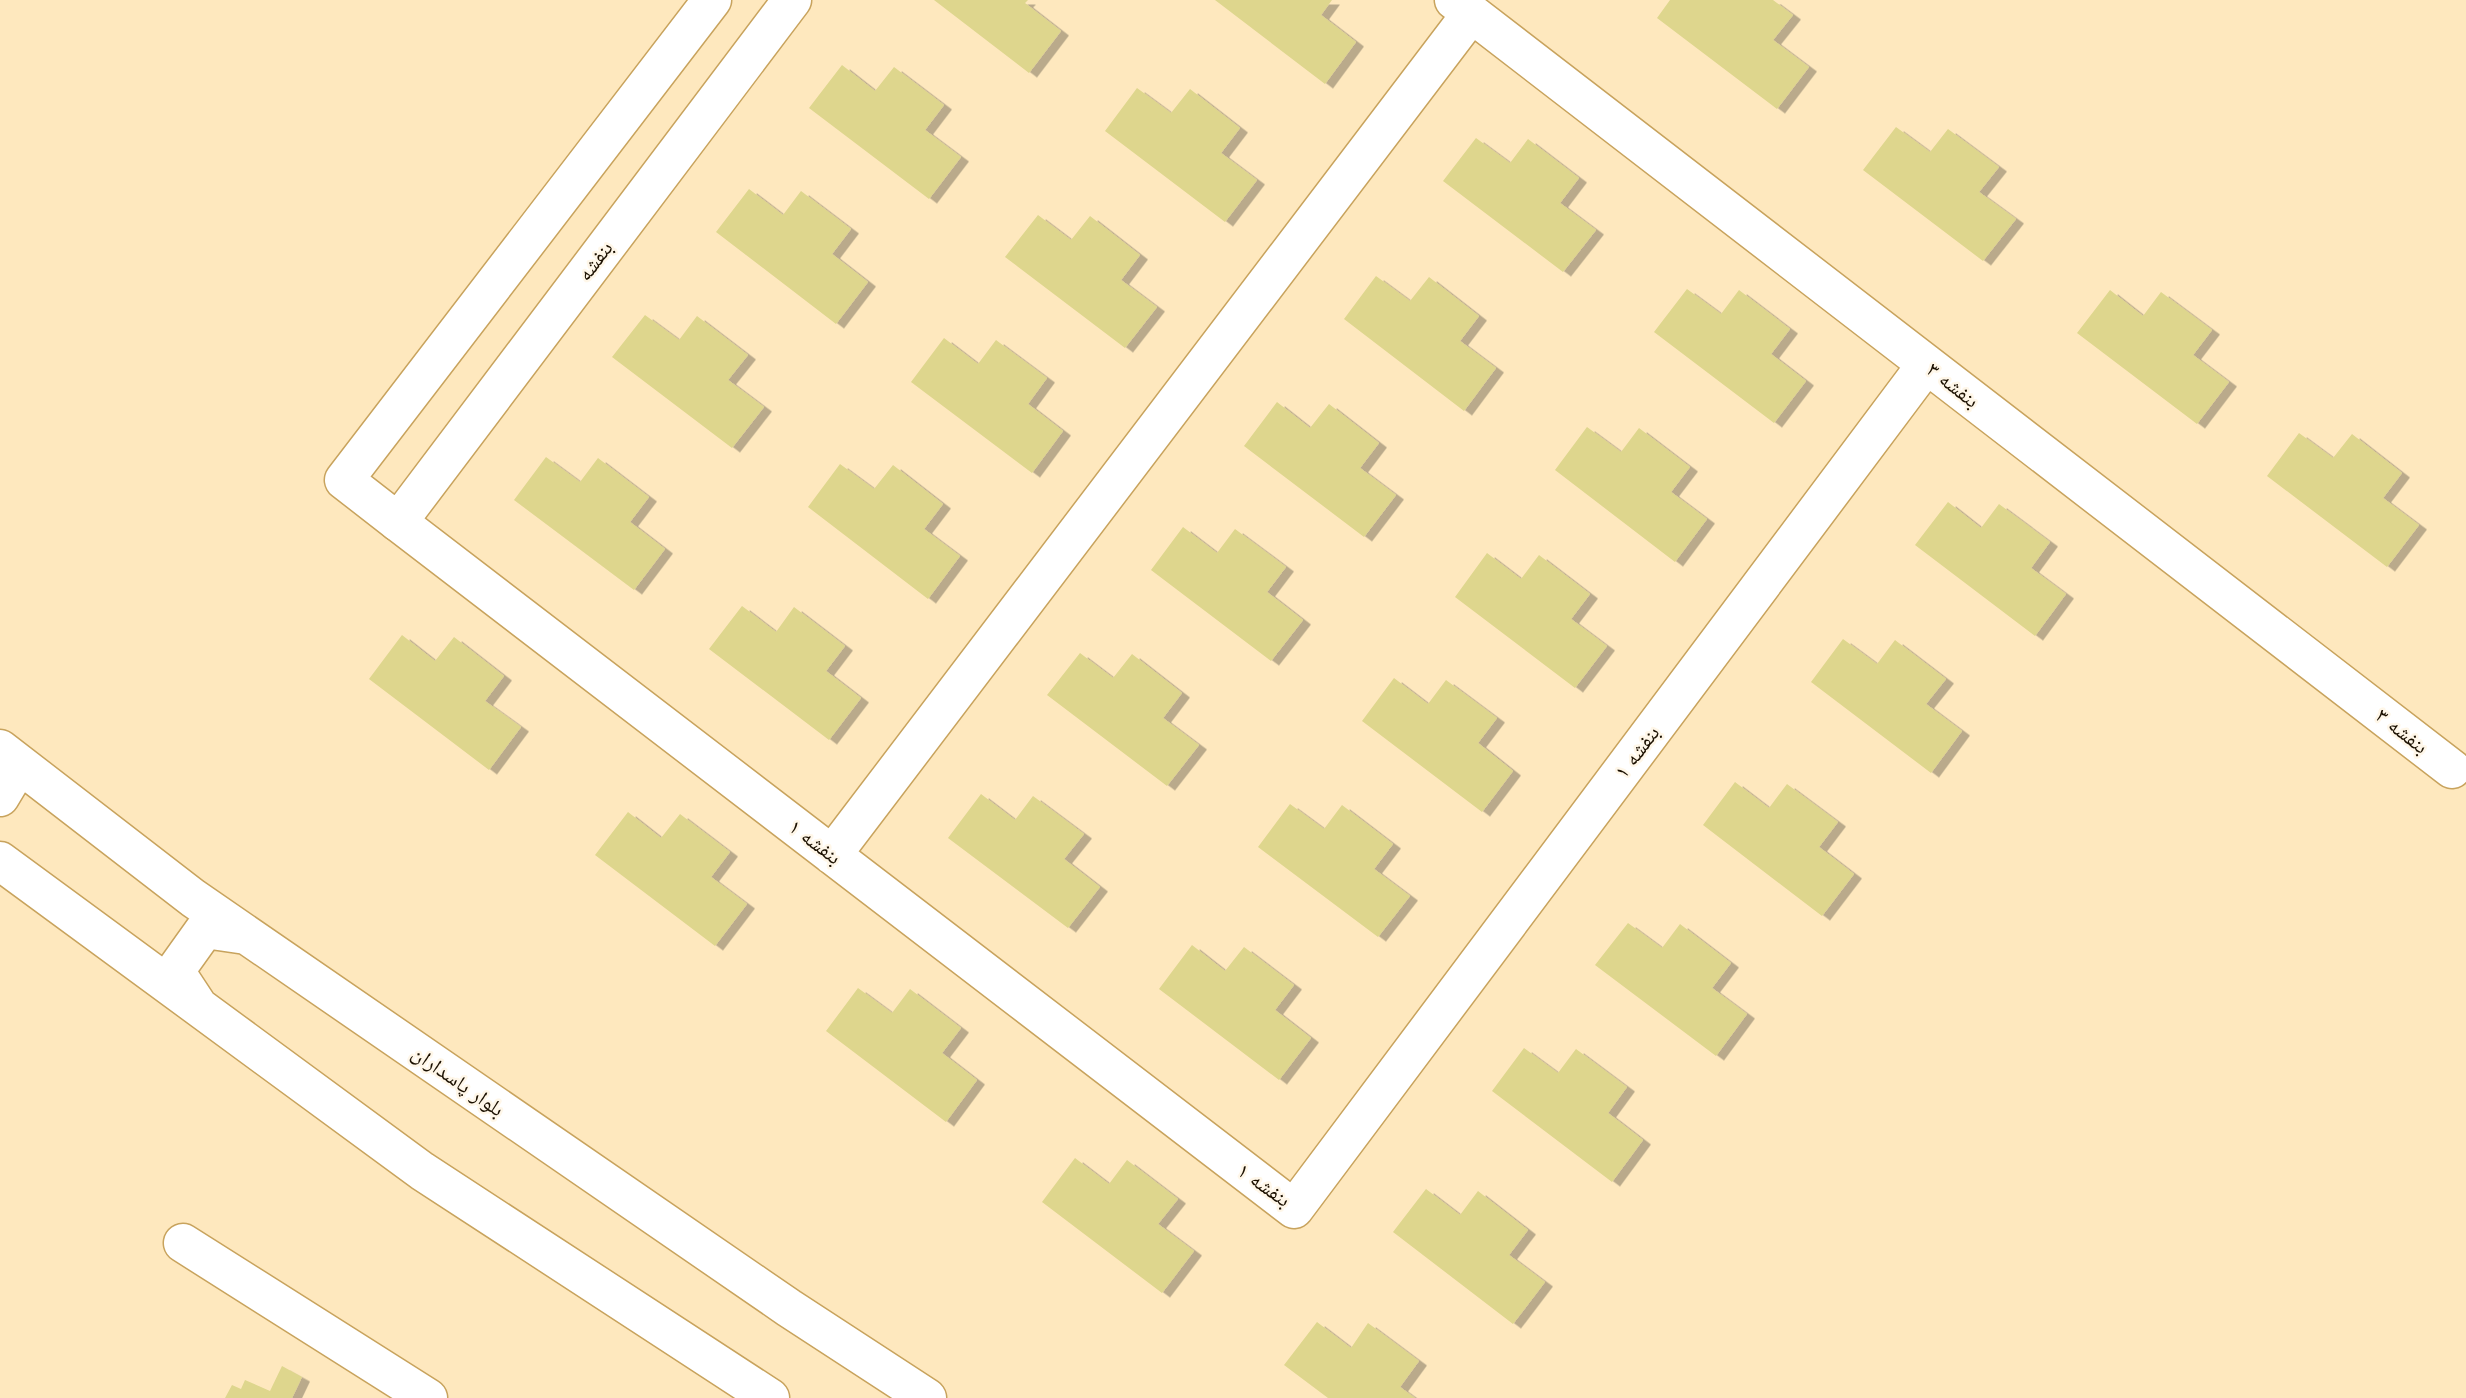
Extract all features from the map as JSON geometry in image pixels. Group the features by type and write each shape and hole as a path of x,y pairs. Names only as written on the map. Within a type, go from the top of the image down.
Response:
{"main road":[{"name":"بنفشه ۱","path":"712,0 344,480 1294,1209 1926,365"},
{"name":"بنفشه","path":"398,522 792,0"},
{"name":"بنفشه ۳","path":"1462,7 2452,769"},
{"path":"832,855 1462,7"},
{"name":"بلوار پاسداران","path":"0,749 193,898 778,1300 927,1398"},
{"path":"0,765 9,782 0,797"},
{"path":"0,861 422,1171 769,1398"},
{"path":"201,1010 175,971 205,929 246,935"},
{"path":"183,1243 428,1398"}],"building":[{"path":"934,0 1028,0 1025,3 1061,31 1029,73"},
{"path":"1215,0 1332,0 1321,15 1356,42 1325,84"},
{"path":"1670,0 1773,0 1793,15 1773,40 1809,67 1777,109 1657,18"},
{"path":"842,65 875,91 894,67 944,105 925,130 961,157 929,199 809,108"},
{"path":"1137,88 1171,113 1190,89 1240,128 1221,153 1257,180 1225,222 1105,131"},
{"path":"1896,127 1930,152 1948,129 1999,167 1979,192 2016,219 1983,261 1863,170"},
{"path":"1476,138 1510,163 1528,139 1579,178 1560,203 1596,230 1563,272 1443,181"},
{"path":"749,189 783,215 801,191 851,229 832,254 868,282 836,324 716,232"},
{"path":"1038,215 1071,240 1090,216 1140,255 1121,280 1157,307 1125,348 1005,257"},
{"path":"1376,276 1410,301 1429,277 1479,316 1460,341 1496,368 1464,411 1344,319"},
{"path":"1687,289 1721,314 1739,290 1790,329 1771,354 1806,381 1774,423 1654,332"},
{"path":"2110,290 2143,316 2161,292 2212,330 2193,355 2229,382 2197,424 2077,333"},
{"path":"645,315 679,340 697,316 748,355 728,380 764,407 732,448 612,357"},
{"path":"944,338 978,364 996,340 1047,378 1028,404 1063,431 1032,473 911,382"},
{"path":"1277,402 1310,428 1329,404 1379,443 1360,468 1396,495 1364,537 1244,446"},
{"path":"1587,427 1621,452 1639,428 1690,467 1671,492 1707,519 1675,562 1555,470"},
{"path":"2299,433 2333,458 2352,434 2402,473 2383,498 2419,525 2387,567 2267,476"},
{"path":"546,457 580,482 598,458 649,497 630,522 665,549 634,590 514,500"},
{"path":"840,464 874,489 893,465 943,504 924,529 960,556 928,599 808,507"},
{"path":"1948,502 1981,528 1999,504 2050,542 2031,568 2066,594 2035,636 1915,545"},
{"path":"1183,527 1217,553 1235,529 1286,567 1267,592 1303,620 1271,661 1151,570"},
{"path":"1487,553 1521,579 1539,555 1590,594 1571,619 1607,646 1575,688 1455,597"},
{"path":"742,606 776,632 794,607 845,646 826,671 861,698 829,740 709,649"},
{"path":"402,635 435,661 454,637 504,676 485,701 521,727 489,770 369,679"},
{"path":"1843,639 1877,664 1895,640 1946,679 1926,704 1962,731 1931,773 1811,682"},
{"path":"1080,653 1113,678 1132,654 1182,693 1163,718 1199,745 1167,786 1047,695"},
{"path":"1394,678 1428,704 1446,680 1497,718 1478,743 1513,771 1482,812 1362,721"},
{"path":"1735,782 1769,808 1787,784 1838,822 1819,847 1854,874 1822,916 1703,825"},
{"path":"981,794 1015,820 1033,796 1084,834 1064,859 1100,887 1068,928 948,838"},
{"path":"1290,804 1324,829 1342,805 1393,844 1374,869 1410,896 1378,937 1258,847"},
{"path":"628,812 661,838 680,814 730,852 711,877 747,904 715,946 595,855"},
{"path":"1628,923 1662,948 1680,924 1731,963 1712,988 1747,1014 1716,1056 1595,965"},
{"path":"1192,945 1225,971 1244,947 1294,985 1275,1010 1311,1038 1279,1080 1159,989"},
{"path":"858,988 892,1013 910,989 961,1028 942,1053 977,1080 946,1122 826,1031"},
{"path":"1524,1048 1558,1073 1576,1049 1627,1087 1608,1113 1643,1140 1612,1182 1492,1091"},
{"path":"1075,1158 1109,1184 1127,1160 1178,1199 1158,1224 1194,1251 1162,1293 1042,1202"},
{"path":"1426,1189 1460,1215 1478,1191 1528,1230 1509,1255 1545,1282 1513,1324 1393,1232"},
{"path":"1317,1322 1351,1348 1368,1323 1419,1361 1400,1387 1415,1398 1328,1398 1284,1365"},
{"path":"282,1366 302,1377 292,1398 225,1398 232,1385 241,1389 245,1380 270,1391"}]}
